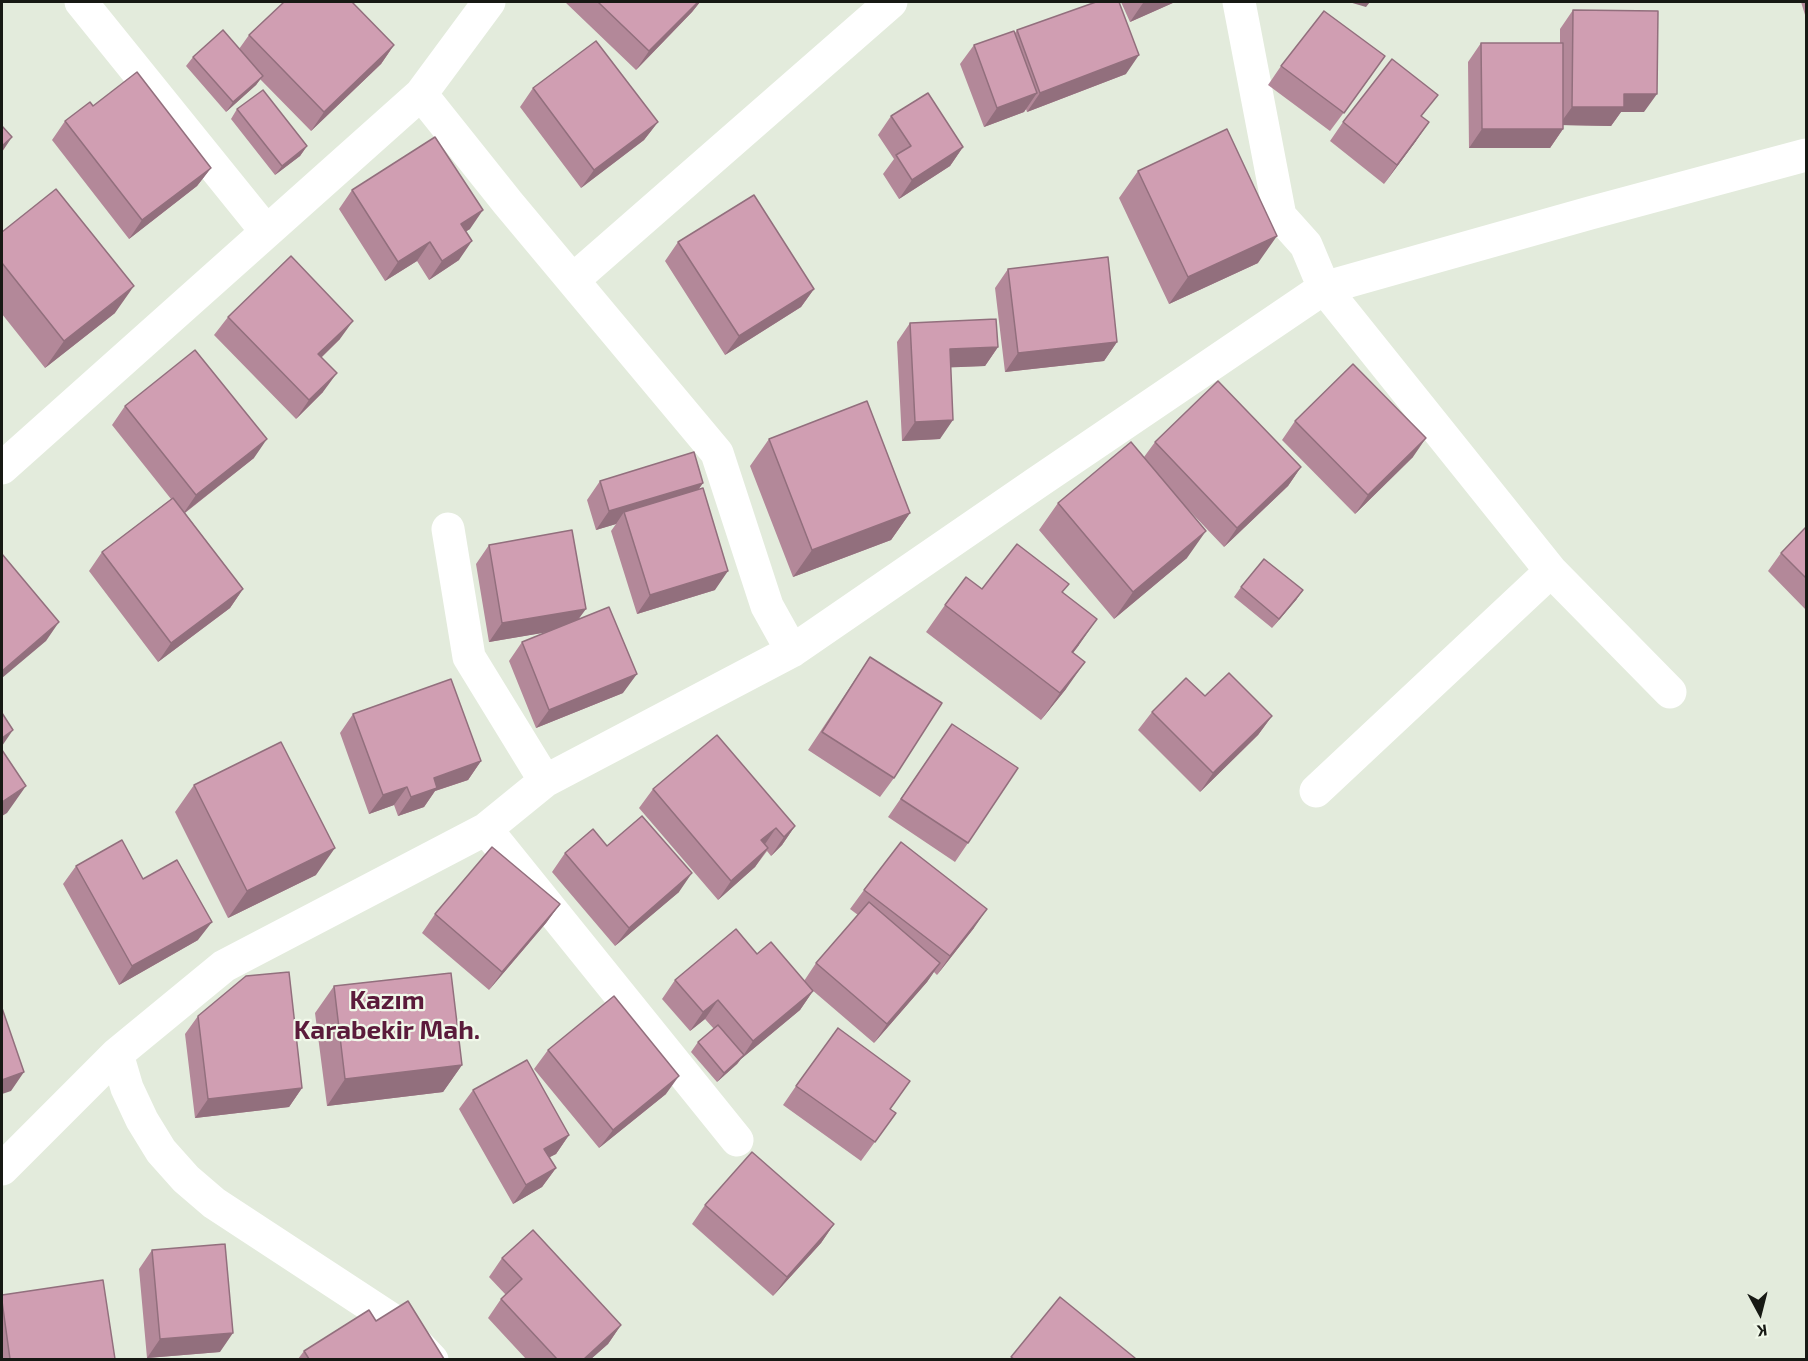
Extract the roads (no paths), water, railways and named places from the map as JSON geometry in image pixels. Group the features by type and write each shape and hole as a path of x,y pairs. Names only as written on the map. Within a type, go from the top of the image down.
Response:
{"street":[{"path":"81,2 266,231"},
{"path":"2,468 421,94 489,2"},
{"path":"573,280 891,2"},
{"path":"1239,2 1280,216 1306,245 1324,288 1551,571 1670,692"},
{"path":"421,94 717,453 767,606 792,651"},
{"path":"2,1169 117,1054 224,966 486,829 545,781 792,651 1324,288 1806,155"},
{"path":"448,530 469,657 545,781"},
{"path":"1316,791 1551,571"},
{"path":"486,829 737,1140"},
{"path":"117,1054 127,1088 142,1120 161,1151 186,1179 214,1203 397,1323 432,1359"}],"district":[{"name":"Kazım Karabekir Mah.","path":"387,1015"}]}
